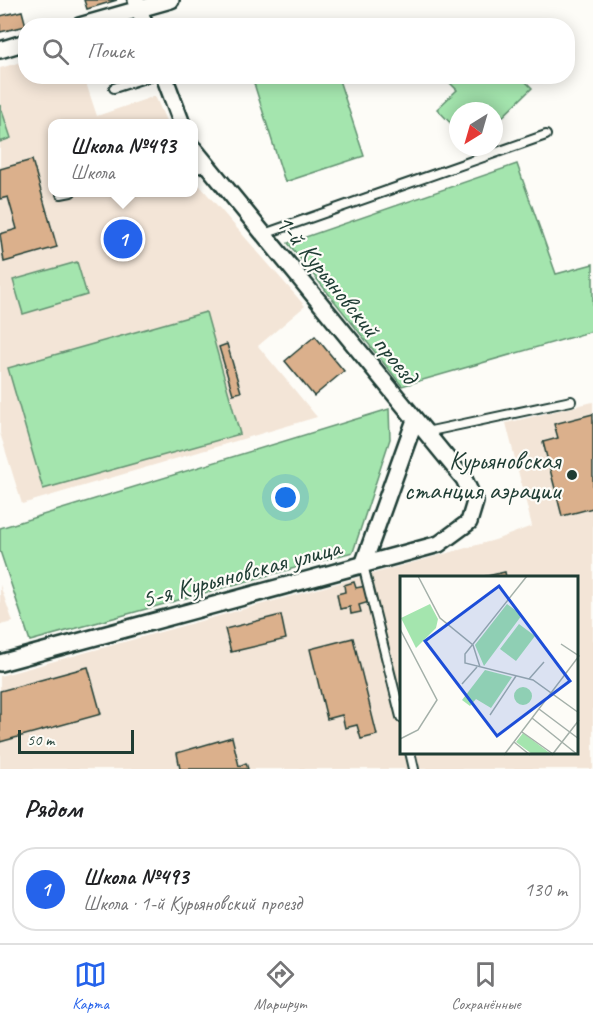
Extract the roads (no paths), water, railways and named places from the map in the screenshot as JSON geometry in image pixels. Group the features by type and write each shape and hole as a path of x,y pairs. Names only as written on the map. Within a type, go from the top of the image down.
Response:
{"street":[{"path":"101,18 137,5 171,0"},
{"path":"0,50 18,44"},
{"path":"167,84 180,119"},
{"name":"1-й Курьяновский проезд","path":"201,168 264,234 464,479 475,502"},
{"path":"363,565 416,420"},
{"name":"5-я Курьяновская улица","path":"0,663 439,544 469,522 475,502"}],"lane":[{"path":"114,88 126,84"},
{"path":"264,234 546,135"},
{"path":"426,432 571,401"},
{"path":"363,565 400,713"},
{"path":"410,754 414,769"}],"place":[{"name":"Школа №493","path":"123,239"},
{"name":"Курьяновская станция аэрации","path":"572,475"}]}
